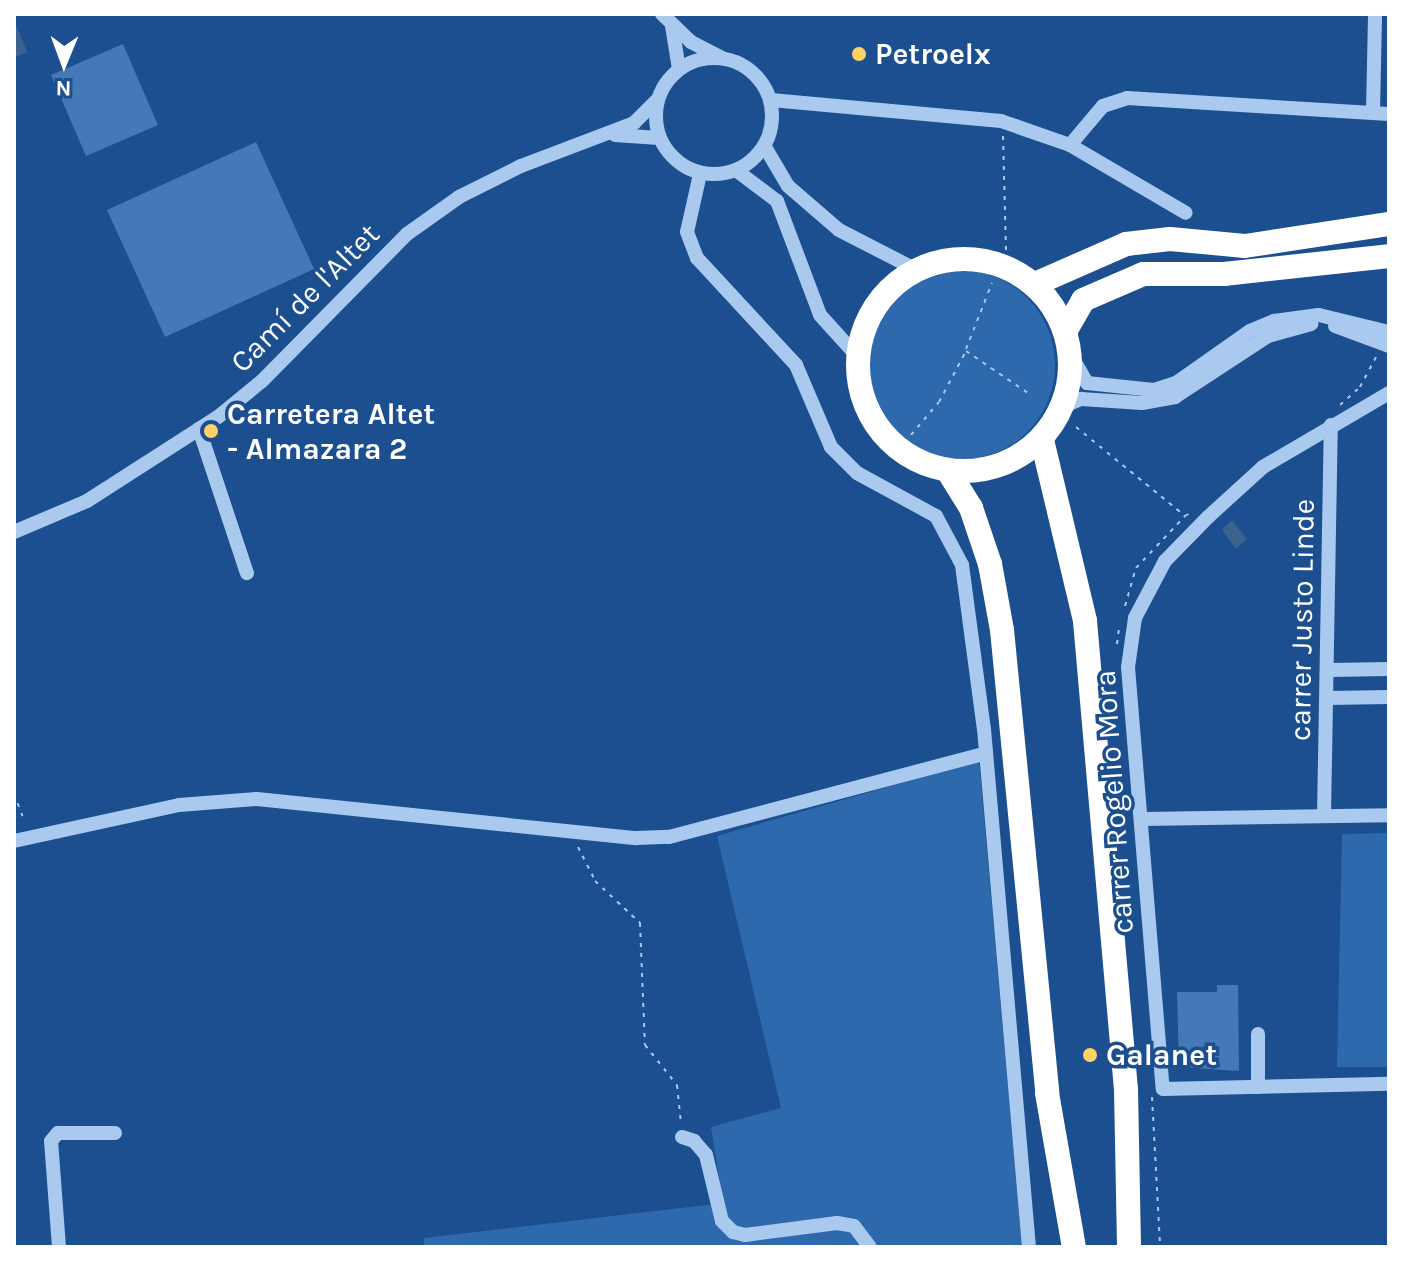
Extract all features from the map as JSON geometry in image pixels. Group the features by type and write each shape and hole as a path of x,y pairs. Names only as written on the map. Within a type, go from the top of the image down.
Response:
{"highway":[{"path":"1035,284 1126,244 1170,239 1245,246 1389,224"},
{"path":"1066,330 1083,300 1143,274 1224,274 1389,256"},
{"path":"977,258 1008,267 1035,284 1066,330 1072,357 1062,407 1042,440 1015,460 982,471 948,471 910,458 880,432 861,396 857,356 866,321 879,301 915,269 945,259 977,258"},
{"path":"1042,440 1085,621 1126,1090 1129,1247"},
{"path":"948,471 971,508 990,564 1002,630 1047,1093 1074,1247"}],"street":[{"path":"1373,112 1375,14"},
{"path":"666,18 691,42 752,72 771,100 774,116 765,147 737,171 700,174 683,166 659,138 657,100 679,69 699,59 722,58"},
{"path":"666,18 679,69"},
{"path":"1070,145 1103,106 1127,98 1389,114"},
{"name":"Camí de l'Altet","path":"14,532 87,501 199,429 262,381 407,234 472,191 634,123 657,100"},
{"path":"771,100 1004,122 1070,145 1186,213"},
{"path":"598,136 659,138"},
{"path":"765,147 788,186 839,230 915,269"},
{"path":"737,171 777,201 820,315 857,356"},
{"path":"700,174 687,232 697,258 796,365 831,447 857,473 936,516 951,538 962,565 986,753 1029,1247"},
{"path":"1072,357 1087,383 1154,390 1176,383 1250,331 1274,321 1319,315 1388,341"},
{"path":"1062,407 1081,399 1142,403 1175,397 1268,336 1293,327 1333,325 1388,341"},
{"name":"carrer Rogelio Mora","path":"1258,1087 1163,1089 1128,667 1135,618 1165,561 1263,467 1333,417 1389,393"},
{"name":"carrer Justo Linde","path":"1324,816 1333,417"},
{"path":"199,429 247,573"},
{"path":"1357,697 1352,685 1359,669"},
{"path":"1329,670 1389,669"},
{"path":"1327,698 1389,697"},
{"path":"14,841 179,805 233,800 578,832 669,837 986,753"},
{"path":"1143,819 1389,815"},
{"path":"1258,1034 1258,1087 1389,1084"},
{"path":"59,1247 51,1141 58,1133 115,1133"},
{"path":"682,1137 694,1141 706,1155 722,1221 733,1232 745,1235 837,1223 854,1226 870,1247"}],"path":[{"path":"1004,122 1006,251"},
{"path":"911,435 939,402 966,351 992,283"},
{"path":"1333,417 1360,387 1388,341"},
{"path":"966,351 1031,395"},
{"path":"1076,427 1185,516 1198,508"},
{"path":"14,794 31,837"},
{"path":"578,832 583,865 640,923 645,1045 677,1085 682,1137"}],"shaded area":[{"path":"14,19 27,52 14,58"},
{"path":"960,270 996,277 1027,298 1048,329 1055,365 1048,401 1027,432 996,453 960,460 924,453 893,432 872,401 865,365 872,329 893,298 924,277"},
{"path":"1232,520 1247,539 1236,549 1222,530"},
{"path":"979,761 1022,1247 424,1247 424,1238 723,1203 711,1127 781,1108 717,836"},
{"path":"1389,833 1389,1067 1337,1067 1342,834"}],"building":[{"path":"123,44 158,125 86,156 51,75"},
{"path":"256,142 314,269 165,337 107,210"},
{"path":"1217,985 1238,985 1239,1071 1179,1067 1177,992 1217,992"}],"place":[{"name":"Petroelx","path":"859,54"},
{"name":"Carretera Altet - Almazara 2","path":"211,431"},
{"name":"Galanet","path":"1090,1055"}]}
